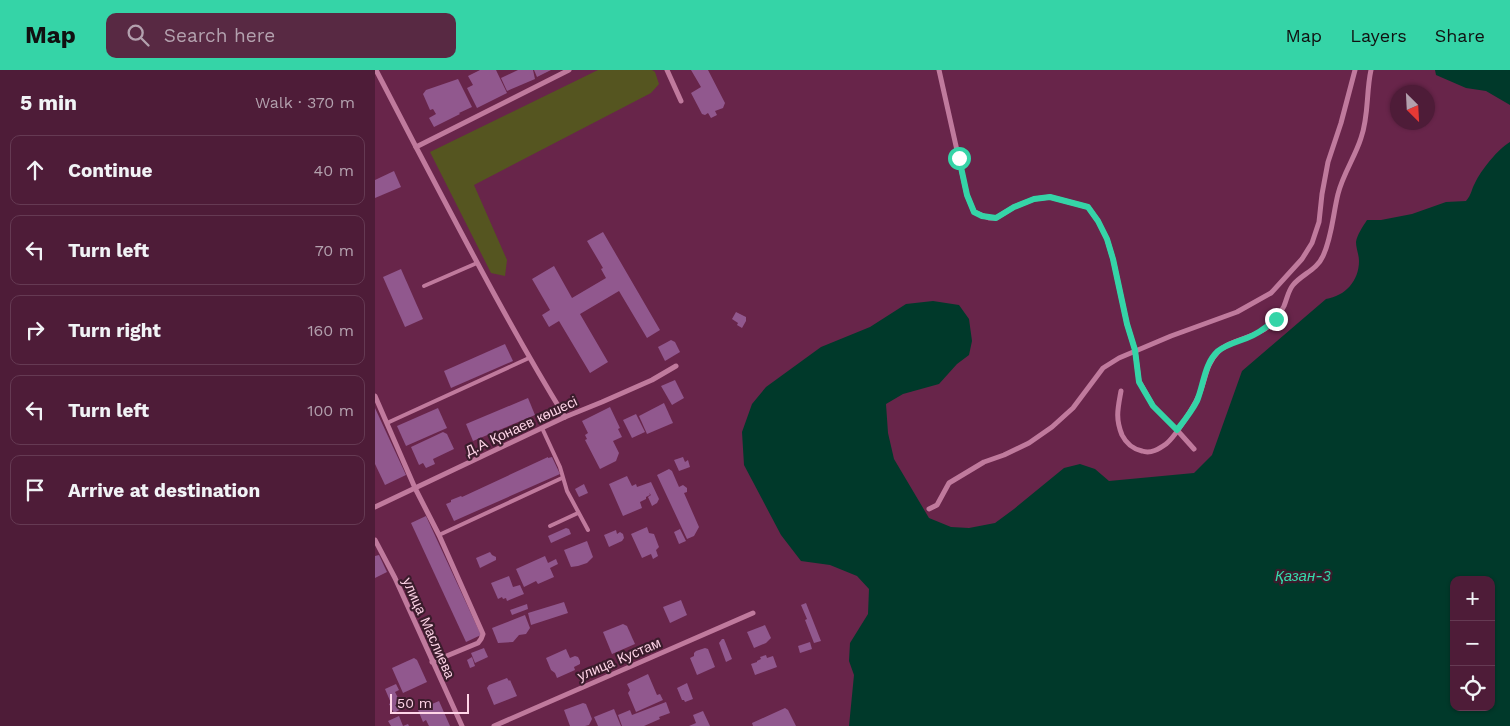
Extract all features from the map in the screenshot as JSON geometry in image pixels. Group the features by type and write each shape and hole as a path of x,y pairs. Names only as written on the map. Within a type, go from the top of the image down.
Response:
{"street":[{"path":"376,70 477,263 529,358 565,417"},
{"path":"416,147 569,70"},
{"path":"667,70 681,101"},
{"path":"939,70 967,195 974,212 989,218 996,218 1020,204 1034,199 1050,197 1088,207 1107,239 1135,350 1139,382 1153,406 1194,449"},
{"path":"929,509 937,505 949,483 984,462 1029,443 1052,427 1073,408 1103,368 1135,350 1255,304 1271,293 1302,259 1312,243 1319,222 1328,162 1355,70"},
{"path":"1121,391 1117,416 1118,426 1124,439 1133,448 1144,452 1154,451 1167,443 1195,404 1211,359 1231,343 1247,338 1266,328 1276,319 1294,284 1312,270 1323,258 1340,187 1362,137 1371,70"},
{"name":"Д.А Қонаев көшесі","path":"375,507 565,417 636,388 676,366"},
{"path":"375,396 415,488 439,535 483,634 478,642 432,662"},
{"name":"улица Маслиева","path":"375,540 395,578 461,726"},
{"name":"улица Кустам","path":"494,726 753,614"}],"lane":[{"path":"424,286 477,263"},
{"path":"387,423 529,358"},
{"path":"542,428 563,473 562,478 567,491 588,530"},
{"path":"439,535 562,478"},
{"path":"550,526 578,513"}],"shaded area":[{"path":"598,70 652,70 655,72 659,84 651,93 474,185 507,260 505,276 491,273 430,152"}],"water":[{"path":"1435,70 1510,70 1510,105 1486,91 1466,88 1436,75"},
{"name":"Қазан-3","path":"1510,142 1510,726 849,726 854,675 849,661 850,643 868,614 869,589 857,576 830,565 801,561 781,535 744,465 742,432 752,404 766,387 821,347 870,327 906,304 933,301 959,305 969,319 972,341 969,355 957,364 939,384 903,394 886,404 888,433 894,459 929,518 951,527 969,528 995,523 1064,468 1080,464 1095,469 1109,481 1194,473 1212,455 1242,371 1326,299 1339,295 1354,281 1359,261 1357,239 1367,220 1381,220 1412,214 1446,202 1466,201 1481,172 1495,155"}],"building":[{"path":"480,70 496,70 507,93 477,108 467,88 473,85 468,76"},
{"path":"518,70 533,70 535,79 507,91 501,78"},
{"path":"534,70 551,70 537,77"},
{"path":"691,70 708,70 725,103 723,108 715,111 717,115 711,118 708,113 702,114 691,93 701,87"},
{"path":"458,79 472,107 434,127 429,118 436,114 433,109 430,110 423,94 426,90"},
{"path":"394,171 401,187 375,198 375,180"},
{"path":"603,232 660,330 647,338 619,291 580,314 608,362 590,373 559,321 549,327 542,315 550,310 532,279 554,266 572,298 606,278 601,269 603,268 587,241"},
{"path":"401,269 423,319 405,327 383,277"},
{"path":"736,312 746,317 742,328 732,319"},
{"path":"671,340 675,342 680,352 665,361 658,347"},
{"path":"505,344 513,361 451,388 444,371"},
{"path":"675,380 684,398 672,405 661,386"},
{"path":"528,398 535,415 473,441 466,424"},
{"path":"664,403 673,423 647,434 639,416"},
{"path":"610,407 622,437 613,441 619,453 616,461 600,469 585,440 587,439 585,435 588,433 582,421"},
{"path":"375,408 406,475 385,485 375,464"},
{"path":"438,408 447,428 406,446 397,426"},
{"path":"636,414 645,432 632,438 623,420"},
{"path":"443,432 447,434 454,449 433,459 435,464 426,468 423,463 419,465 411,447"},
{"path":"548,457 552,457 560,474 454,521 446,504 451,502 451,500 462,497"},
{"path":"683,457 685,462 688,460 690,467 679,471 674,460"},
{"path":"669,469 672,471 679,487 683,485 687,488 687,492 684,493 699,527 694,536 687,539 657,475"},
{"path":"627,476 632,486 636,484 637,487 651,482 659,499 657,503 652,506 648,497 651,495 649,493 650,495 646,497 646,499 640,502 642,508 623,516 609,484"},
{"path":"584,484 588,493 579,497 575,489"},
{"path":"426,516 481,635 466,642 411,523"},
{"path":"647,527 649,533 654,534 659,547 656,550 658,556 653,559 651,554 642,558 631,534"},
{"path":"566,528 569,529 571,534 551,543 548,536"},
{"path":"680,529 686,541 679,544 674,532"},
{"path":"616,530 617,534 620,532 623,534 624,538 622,541 609,547 604,535"},
{"path":"587,541 593,557 587,563 571,567 564,550"},
{"path":"490,552 496,557 496,560 480,568 476,558"},
{"path":"379,555 387,572 375,578 375,556"},
{"path":"545,556 548,563 556,559 558,564 550,568 554,577 538,584 536,581 524,587 516,569"},
{"path":"509,576 513,587 520,585 524,594 507,601 506,598 503,599 502,597 498,599 491,583"},
{"path":"681,600 687,615 670,623 663,607"},
{"path":"564,602 568,613 531,625 528,613"},
{"path":"806,603 821,641 814,643 801,605"},
{"path":"527,604 528,609 512,615 510,610"},
{"path":"525,615 530,628 526,634 519,635 513,642 498,643 492,628"},
{"path":"623,624 627,626 635,644 612,654 603,632"},
{"path":"765,625 771,638 766,643 754,648 747,632"},
{"path":"724,639 732,659 726,662 719,643"},
{"path":"810,642 812,649 800,653 798,646"},
{"path":"484,648 488,657 475,663 471,653"},
{"path":"566,649 570,658 578,657 580,664 574,667 575,670 557,678 546,658"},
{"path":"708,649 715,667 697,675 690,658 694,656 696,651"},
{"path":"766,655 767,658 773,656 777,667 755,675 751,664"},
{"path":"472,657 475,666 470,668 467,660"},
{"path":"414,658 417,660 427,682 403,693 392,668"},
{"path":"648,674 657,695 660,694 663,700 636,712 628,693 630,690 627,684"},
{"path":"507,678 510,680 517,696 494,705 487,688 489,685"},
{"path":"687,683 693,699 685,702 682,700 677,688"},
{"path":"396,684 399,690 395,692 403,708 394,713 389,704 391,703 385,689"},
{"path":"439,701 450,726 429,726 426,720 423,722 418,710"},
{"path":"666,702 670,713 659,717 660,719 644,726 622,726 618,715 630,710 632,715"},
{"path":"583,703 586,704 592,719 589,725 570,726 564,710"},
{"path":"785,708 788,710 796,726 753,726 752,723"},
{"path":"614,709 621,726 598,726 594,717"},
{"path":"703,711 710,726 689,726 696,723 693,715"},
{"path":"399,716 403,726 391,726 388,721"}],"route":[{"path":"959,158 967,195 974,212 982,216 996,218 1014,207 1034,199 1050,197 1088,207 1107,239 1113,259 1127,324 1135,350 1139,382 1153,406 1177,430 1195,404 1211,359 1231,343 1247,338 1266,328 1276,319"}]}
